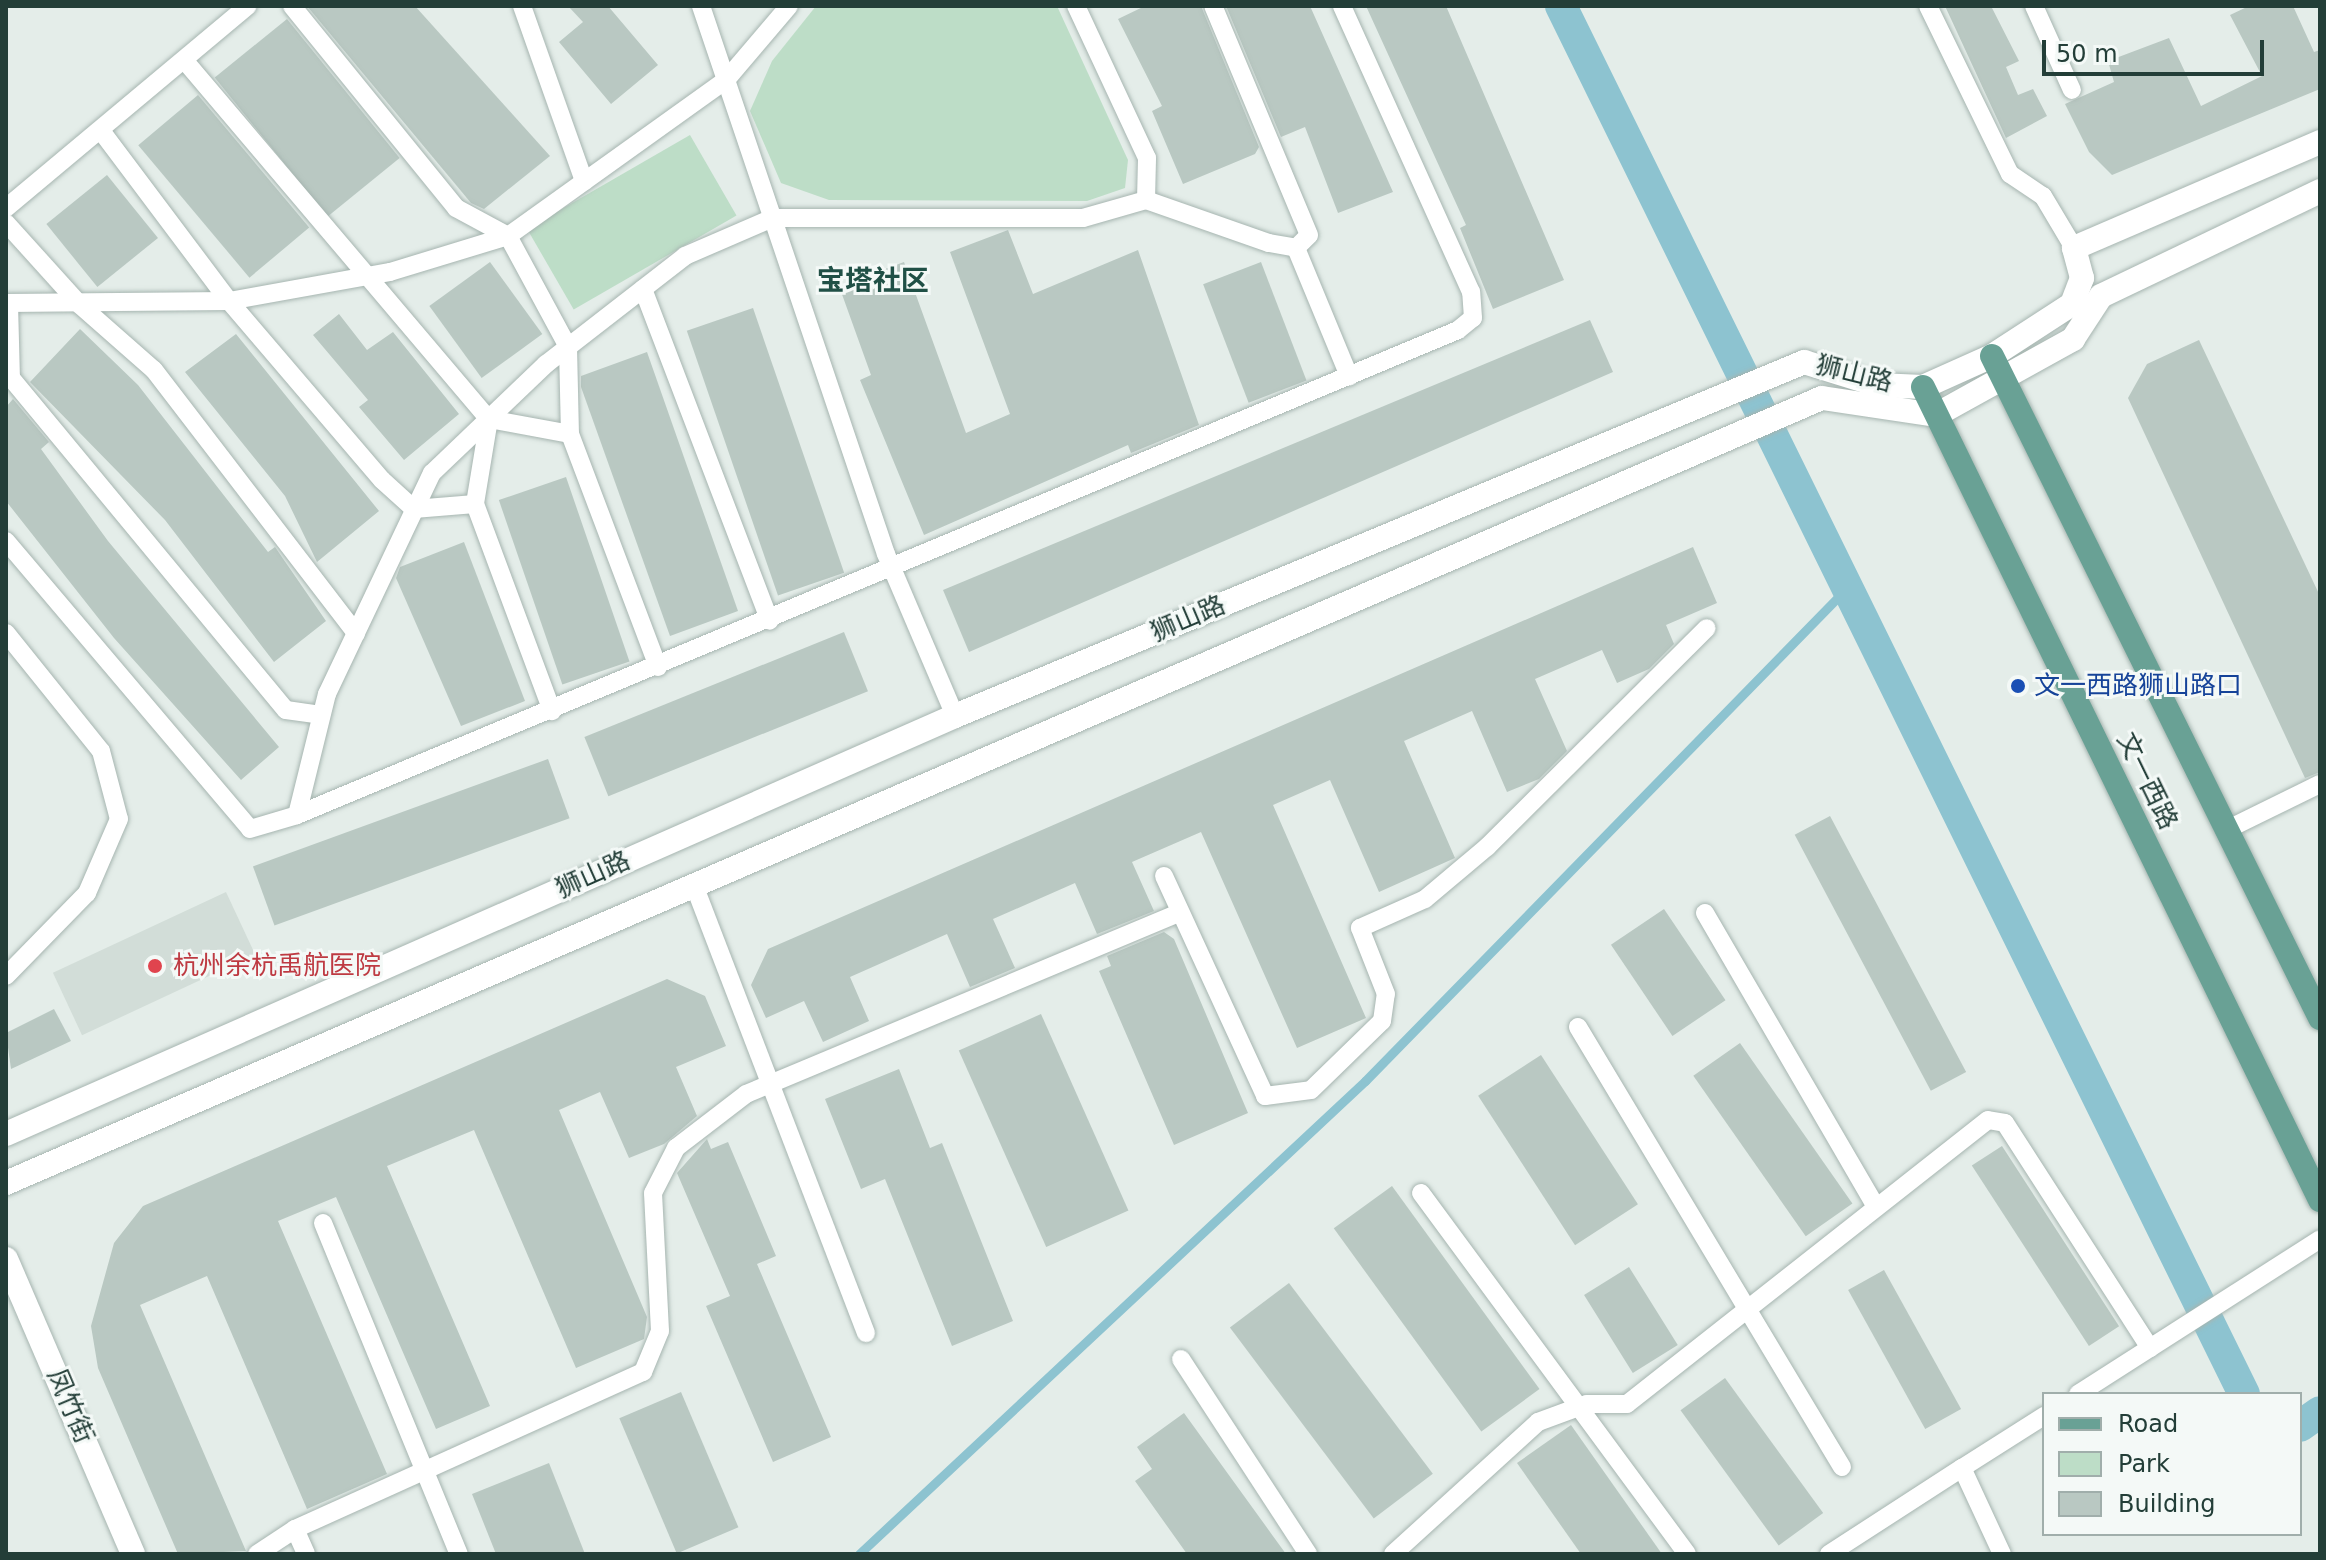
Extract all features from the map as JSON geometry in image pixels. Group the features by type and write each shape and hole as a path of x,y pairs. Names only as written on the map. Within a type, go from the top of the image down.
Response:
{"main road":[{"path":"2074,248 2320,142"},
{"path":"1936,415 2073,339 2101,296 2320,191"},
{"name":"狮山路","path":"6,1134 955,716 1804,362 1878,385 1923,387 1992,356 2072,304 2082,278 2074,248"},
{"name":"文一西路","path":"1992,356 2320,1018"},
{"name":"文一西路","path":"1923,387 2320,1200"},
{"name":"狮山路","path":"6,1183 1822,398 1936,415"},
{"name":"凤竹街","path":"6,1259 133,1554"}],"lane":[{"path":"6,208 102,132 248,6"},
{"path":"292,6 456,208 508,236 568,347 570,434 658,667"},
{"path":"522,6 584,181"},
{"path":"701,6 893,571 955,716"},
{"path":"321,715 286,710 11,378 8,303 80,305 229,301 367,276 508,236 726,80 789,6"},
{"path":"1076,6 1147,158 1146,200"},
{"path":"1213,6 1303,206 1309,235 1296,248"},
{"path":"6,541 250,829 297,815 893,571 1349,376 1473,318 1471,292 1342,6"},
{"path":"1928,6 2010,174 2043,196 2074,248"},
{"path":"2034,6 2072,90"},
{"path":"185,61 489,419 570,434"},
{"path":"102,132 229,301 414,509"},
{"path":"297,815 321,715 432,473 568,347 685,256 773,218 1083,218 1146,200 1296,248 1349,376"},
{"path":"6,223 80,305 154,370 356,633"},
{"path":"643,289 770,621"},
{"path":"489,419 475,504 552,711"},
{"path":"414,509 475,504"},
{"path":"1164,876 1265,1096 1311,1090 1382,1021 1386,994 1360,928 1425,899 1487,847 1707,628"},
{"path":"6,633 101,751 119,819 87,893 6,976"},
{"path":"2228,829 2320,784"},
{"path":"694,885 866,1333"},
{"path":"257,1554 295,1529 643,1372 660,1331 653,1193 676,1148 746,1094 773,1086 1179,913"},
{"path":"1705,913 1876,1207"},
{"path":"1578,1027 1751,1306 1842,1467"},
{"path":"1393,1554 1538,1422 1579,1407 1627,1404 1988,1120 2005,1123 2150,1348"},
{"path":"1421,1193 1687,1554"},
{"path":"323,1223 459,1554"},
{"path":"2081,1392 2320,1239"},
{"path":"1181,1359 1308,1554"},
{"path":"1829,1554 2042,1417"},
{"path":"1962,1468 2002,1554"},
{"path":"295,1529 306,1554"}],"shaded area":[{"name":"杭州余杭禹航医院","path":"226,892 255,955 82,1035 53,973"}],"green space":[{"path":"816,6 1057,6 1128,160 1125,188 1087,201 829,200 781,183 750,111 772,61"},
{"path":"690,135 736,216 574,310 527,229"}],"building":[{"path":"307,6 415,6 550,156 484,209 471,203"},
{"path":"568,6 608,6 658,65 611,104 559,42 583,22"},
{"path":"1145,6 1201,6 1259,147 1255,154 1183,184 1152,111 1162,106 1118,19"},
{"path":"1226,6 1310,6 1393,192 1338,213 1305,127 1281,137"},
{"path":"1366,6 1446,6 1564,280 1493,309 1460,228 1466,225"},
{"path":"1945,6 1991,6 2019,61 2006,67 2018,95 2033,89 2047,116 2006,138"},
{"path":"2249,6 2293,6 2314,52 2320,50 2320,89 2112,175 2089,152 2065,104 2114,82 2108,61 2169,38 2201,106 2262,76 2230,15"},
{"path":"287,19 400,158 327,217 215,78"},
{"path":"198,95 309,228 249,278 138,145"},
{"path":"107,175 158,238 97,287 46,224"},
{"path":"1008,230 1033,294 1138,250 1199,425 1131,453 1128,445 924,535 860,380 871,375 839,286 904,262 966,433 1010,414 950,252"},
{"path":"490,262 542,334 482,378 429,306"},
{"path":"1261,262 1307,381 1249,403 1203,284"},
{"path":"753,308 844,573 778,596 687,331"},
{"path":"339,314 367,350 393,332 459,414 404,460 359,407 368,400 313,335"},
{"path":"1590,320 1613,372 969,652 943,590"},
{"path":"80,329 138,385 268,552 275,547 326,621 274,662 165,520 30,382"},
{"path":"236,334 379,511 317,562 285,496 185,372"},
{"path":"2199,340 2320,596 2320,772 2305,778 2128,398 2147,364"},
{"path":"647,352 738,611 670,636 581,387 581,376"},
{"path":"13,399 49,442 41,449 108,541 279,747 241,780 114,638 6,501 6,407"},
{"path":"566,477 629,661 562,684 499,500"},
{"path":"464,542 525,701 461,726 396,578 400,567"},
{"path":"1693,547 1717,603 1666,625 1674,644 1649,669 1617,683 1602,650 1535,679 1567,751 1539,779 1507,792 1472,711 1404,741 1455,858 1379,892 1330,780 1273,805 1366,1018 1297,1048 1201,832 1132,862 1154,911 1097,934 1075,883 993,919 1015,968 970,987 947,934 850,977 869,1021 823,1042 804,1001 766,1018 751,985 768,949"},
{"path":"844,632 868,691 608,796 584,737"},
{"path":"548,759 570,818 274,926 253,866"},
{"path":"1830,816 1966,1072 1931,1091 1795,835"},
{"path":"1664,909 1726,1000 1672,1036 1611,945"},
{"path":"1164,932 1174,939 1248,1113 1174,1145 1099,971 1111,966 1107,956"},
{"path":"667,979 705,996 726,1046 676,1067 697,1116 664,1144 629,1158 600,1092 559,1110 647,1317 644,1339 576,1368 474,1130 387,1166 490,1406 436,1429 336,1197 278,1221 387,1474 307,1509 207,1276 140,1305 246,1551 178,1554 98,1368 91,1326 114,1243 143,1206"},
{"path":"54,1009 71,1041 11,1069 6,1033"},
{"path":"1041,1014 1128,1210 1046,1247 959,1051"},
{"path":"1740,1043 1852,1204 1806,1236 1693,1076"},
{"path":"1541,1055 1638,1204 1575,1245 1478,1096"},
{"path":"899,1069 930,1148 942,1143 1013,1321 952,1346 885,1179 861,1189 825,1099"},
{"path":"707,1139 711,1149 728,1142 776,1256 757,1264 831,1437 773,1462 706,1306 730,1296 677,1173"},
{"path":"2002,1146 2119,1326 2089,1346 1972,1166"},
{"path":"1392,1186 1540,1389 1481,1431 1334,1228"},
{"path":"1629,1267 1678,1345 1633,1373 1584,1295"},
{"path":"1884,1270 1961,1409 1925,1429 1848,1290"},
{"path":"1289,1283 1433,1474 1374,1518 1230,1328"},
{"path":"1725,1378 1823,1513 1779,1545 1681,1410"},
{"path":"681,1392 738,1527 677,1553 619,1418"},
{"path":"1184,1413 1286,1554 1187,1554 1135,1481 1152,1469 1137,1447"},
{"path":"1571,1425 1662,1554 1581,1554 1517,1463"},
{"path":"549,1463 585,1554 496,1554 472,1494"}],"waterway":[{"path":"1561,6 2243,1392"},
{"path":"859,1554 1365,1081 1844,591"},
{"path":"2302,1425 2320,1412"}],"place":[{"name":"文一西路狮山路口","path":"2018,686"},
{"name":"杭州余杭禹航医院","path":"155,966"}],"district":[{"name":"宝塔社区","path":"873,281"}]}
